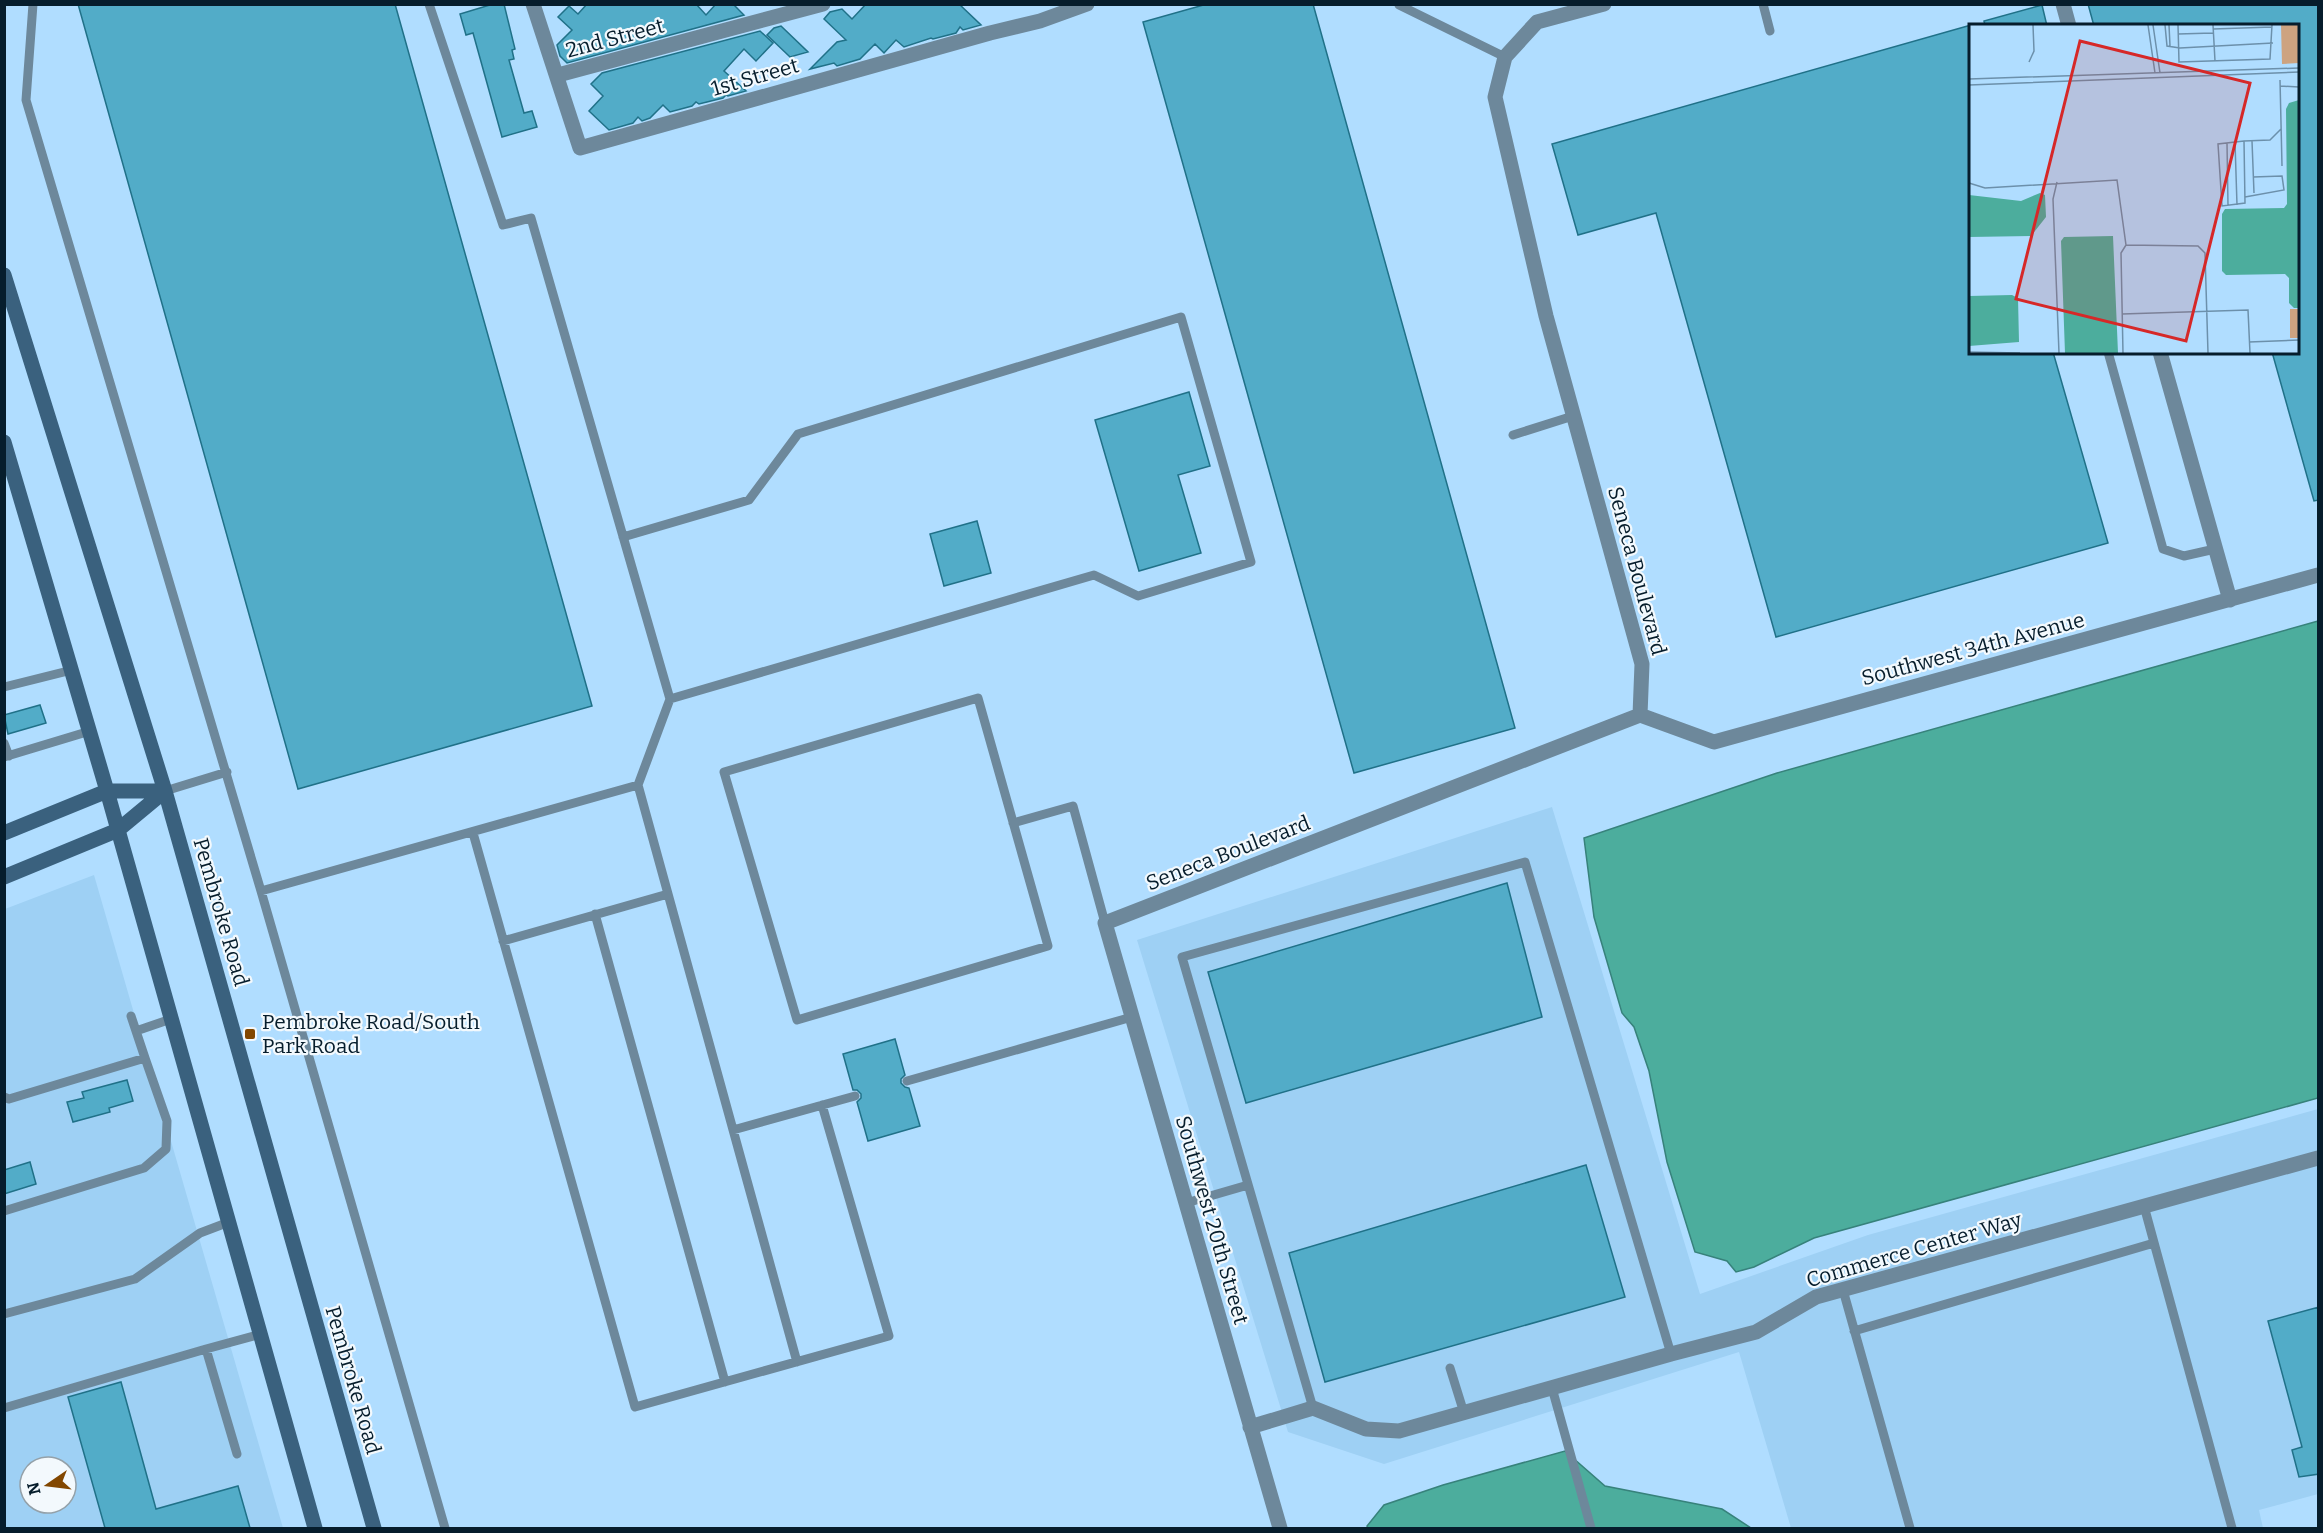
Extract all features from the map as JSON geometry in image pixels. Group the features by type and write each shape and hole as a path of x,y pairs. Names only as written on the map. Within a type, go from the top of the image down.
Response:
{"main road":[{"name":"Pembroke Road","path":"4,275 165,791 374,1528"},
{"path":"4,442 107,790 315,1528"},
{"path":"4,833 107,790 165,791"},
{"path":"4,877 118,830 165,791"}],"street":[{"name":"1st Street","path":"532,4 558,75 580,148 1040,21 1087,4"},
{"name":"2nd Street","path":"558,75 823,4"},
{"path":"1505,57 1537,22 1604,4"},
{"path":"2063,4 2068,24"},
{"name":"Seneca Boulevard","path":"1104,923 1640,715 1642,664 1546,316 1494,98 1505,57"},
{"path":"2161,354 2230,600"},
{"name":"Southwest 34th Avenue","path":"1640,715 1714,742 2319,575"},
{"name":"Southwest 20th Street","path":"1104,923 1280,1528"},
{"name":"Commerce Center Way","path":"1313,1408 1366,1429 1399,1431 1756,1332 1816,1297 2319,1158"},
{"path":"1250,1427 1313,1408"}],"lane":[{"path":"33,4 26,100 227,772 446,1528"},
{"path":"429,4 503,225 531,219 670,699 638,784 797,1362"},
{"path":"1763,4 1770,31"},
{"path":"1399,5 1505,57"},
{"path":"622,537 749,500 798,434 1180,317 1251,562 1138,596 1094,575 670,699"},
{"path":"2109,354 2163,549 2184,556 2216,549"},
{"path":"1514,435 1573,416"},
{"path":"4,687 72,670"},
{"path":"978,698 1013,823 1048,946 797,1020 724,772 978,698"},
{"path":"4,743 7,756 90,731"},
{"path":"165,791 227,772"},
{"path":"261,891 473,833 638,784"},
{"path":"1013,823 1073,806 1104,923"},
{"path":"473,833 635,1407 889,1336 822,1105"},
{"path":"1313,1408 1182,957 1525,862 1671,1354"},
{"path":"503,940 668,894"},
{"path":"595,914 726,1382"},
{"path":"4,1211 144,1168 166,1149 167,1121 130,1016"},
{"path":"907,1081 1132,1017"},
{"path":"136,1030 171,1019"},
{"path":"4,1097 9,1099 145,1058"},
{"path":"733,1130 855,1096"},
{"path":"1186,1203 1248,1185"},
{"path":"2144,1206 2232,1528"},
{"path":"4,1314 135,1280 200,1233 229,1222"},
{"path":"1854,1331 2154,1243"},
{"path":"1843,1290 1910,1528"},
{"path":"4,1408 261,1334"},
{"path":"206,1349 237,1454"},
{"path":"1450,1368 1464,1413"},
{"path":"1552,1388 1591,1528"}],"shaded area":[{"path":"2318,621 2318,1098 1814,1238 1754,1267 1736,1272 1727,1261 1695,1252 1667,1162 1649,1071 1634,1027 1622,1013 1594,917 1584,838 1777,773"},
{"path":"1552,807 1700,1294 1868,1235 2318,1109 2318,1494 2259,1510 2263,1528 1791,1528 1739,1352 1384,1464 1288,1432 1137,940"},
{"path":"94,875 283,1528 5,1528 5,909"},
{"path":"1565,1451 1605,1486 1722,1509 1751,1528 1368,1528 1367,1526 1384,1505 1443,1485"}],"building":[{"path":"78,4 395,4 592,706 298,789"},
{"path":"493,4 504,4 515,49 512,50 514,59 509,60 524,113 532,111 537,127 502,137 473,33 466,35 460,14"},
{"path":"587,4 696,4 706,15 716,4 733,4 744,15 567,63 560,56 557,45 572,30 558,17 569,6 578,14"},
{"path":"866,4 959,4 981,25 963,30 960,27 956,33 904,47 896,40 884,53 875,44 860,59 837,66 834,63 810,69 837,42 846,40 824,19 830,12 842,9 852,19"},
{"path":"1207,4 1313,4 1515,728 1354,773 1143,22"},
{"path":"2088,4 2319,4 2319,500 2314,501 2273,354 2299,354 2299,24 2093,24"},
{"path":"2042,5 2047,24 1985,24 1984,21"},
{"path":"781,26 808,52 790,57 767,35 774,28"},
{"path":"1969,26 1969,354 2054,354 2108,543 1776,637 1656,213 1578,235 1552,144"},
{"path":"760,31 773,43 756,61 744,49 724,71 746,91 699,104 696,102 692,106 670,112 663,105 650,118 642,121 638,117 633,123 609,130 589,111 603,96 591,84 602,73"},
{"path":"1189,392 1210,466 1178,475 1201,553 1139,571 1095,420"},
{"path":"977,521 991,573 944,586 930,534"},
{"path":"40,705 46,723 8,734 4,715"},
{"path":"1507,883 1542,1017 1246,1103 1208,972"},
{"path":"895,1039 905,1075 901,1083 909,1088 920,1126 868,1141 857,1102 861,1094 853,1090 843,1054"},
{"path":"127,1080 133,1101 109,1108 110,1112 73,1122 67,1102 84,1098 82,1092"},
{"path":"30,1162 36,1184 4,1194 4,1170"},
{"path":"1586,1165 1625,1297 1325,1382 1289,1253"},
{"path":"2319,1307 2319,1474 2299,1477 2292,1450 2302,1447 2268,1321"},
{"path":"121,1382 156,1509 238,1486 250,1528 105,1528 68,1397"}],"place":[{"name":"Pembroke Road/South Park Road","path":"250,1034"}]}
